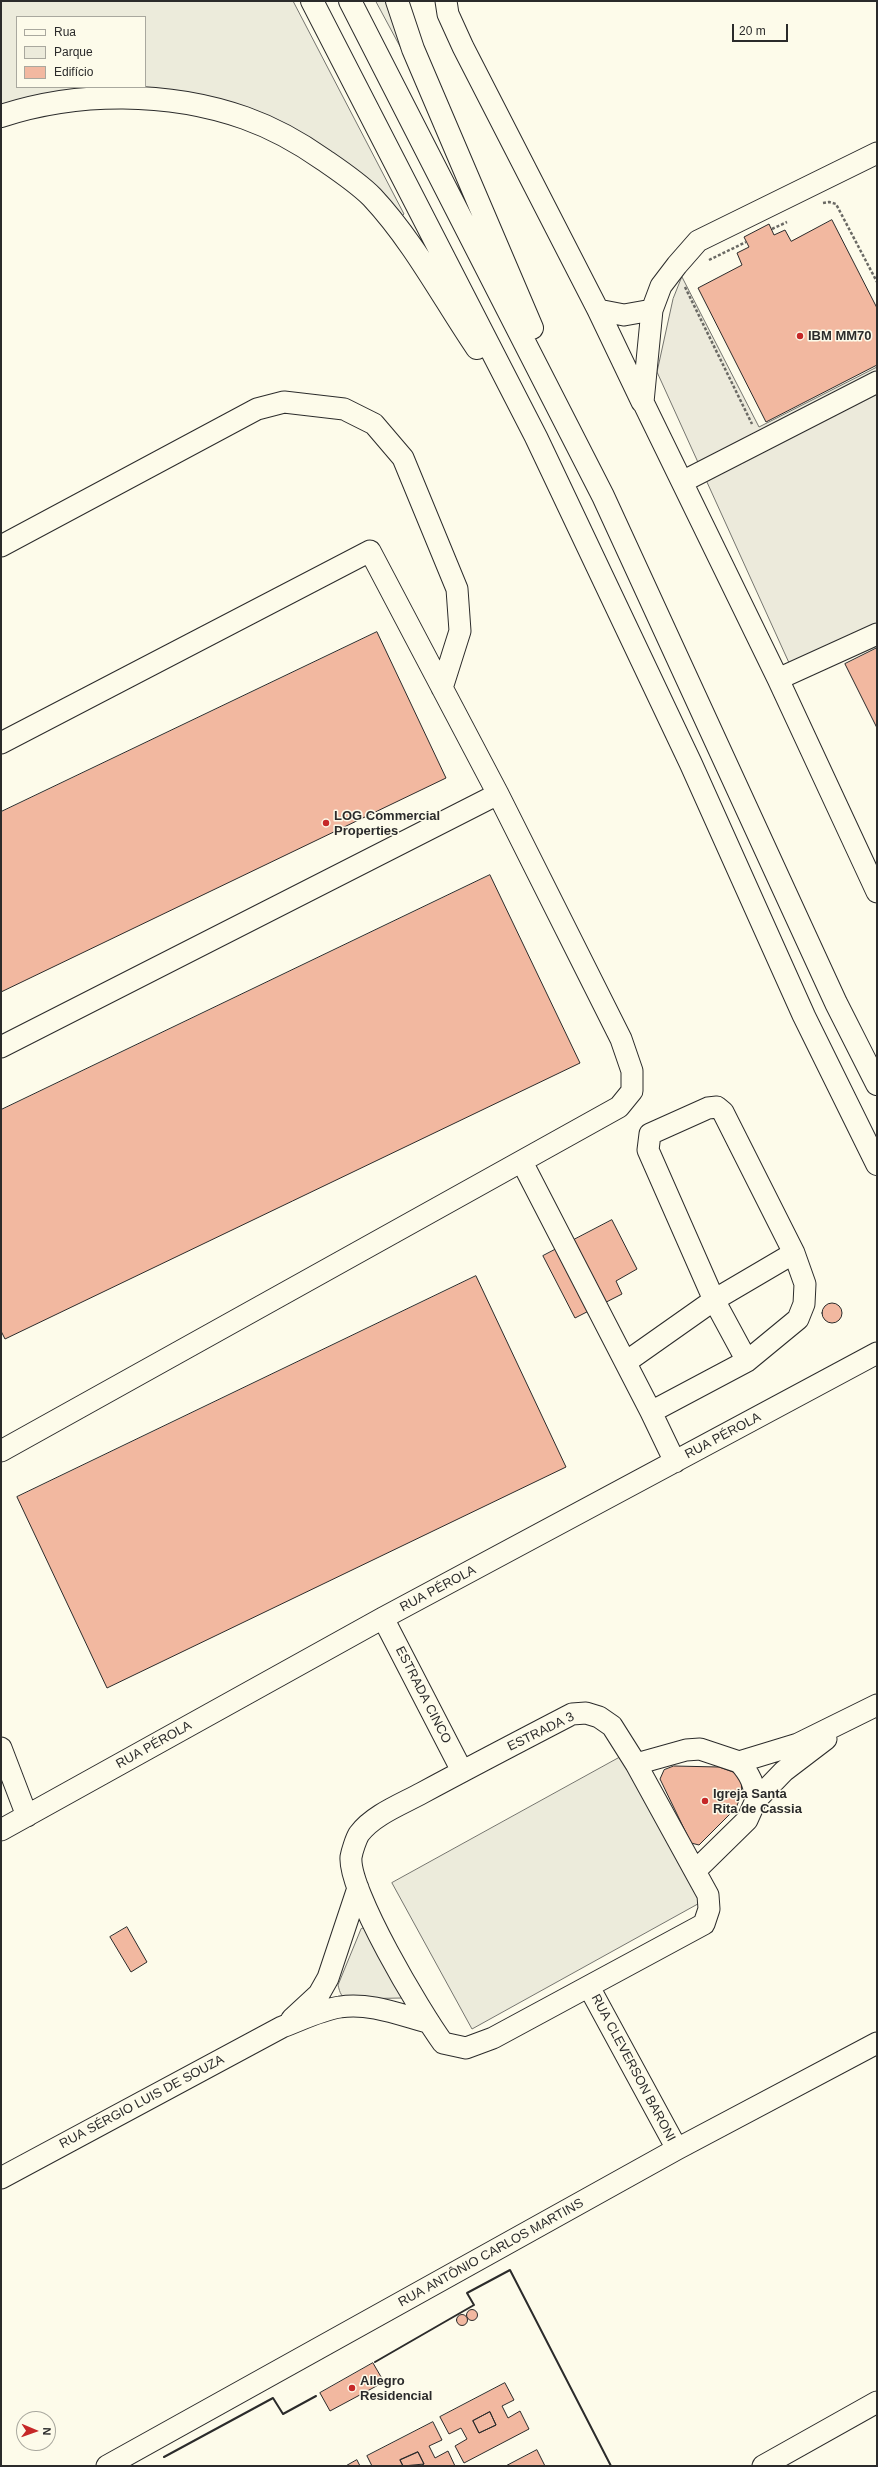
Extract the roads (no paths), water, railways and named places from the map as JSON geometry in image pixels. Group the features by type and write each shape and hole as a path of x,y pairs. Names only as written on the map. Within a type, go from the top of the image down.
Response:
{"highway":[{"path":"312,1 536,437 691,764 804,1016 877,1164"},
{"path":"350,1 603,496"},
{"path":"397,1 413,49 603,496 836,1003 877,1084"},
{"path":"1,116 51,104 90,99 133,98 166,101 210,107 245,118 278,132 310,151 371,196 399,229 536,437"}],"street":[{"path":"446,1 448,14 463,47 598,310 872,870 877,892"},
{"path":"642,402 652,310 662,286 676,265 698,242 877,153"},
{"path":"598,310 624,315 652,310"},
{"path":"682,482 877,382"},
{"path":"1,546 257,409 284,402 344,409 374,424 402,458 457,589 460,631 442,688"},
{"path":"1,744 370,551 498,794 621,1039 632,1071 632,1091 619,1107 1,1451"},
{"path":"778,679 877,634"},
{"path":"1,1047 498,794"},
{"path":"651,1412 747,1361 798,1319 804,1304 805,1284 794,1253 723,1112 717,1107 708,1108 650,1134 648,1150 714,1300 747,1361"},
{"path":"522,1162 626,1362 675,1462"},
{"path":"626,1362 714,1300 794,1253"},
{"name":"RUA PÉROLA","path":"1,1830 383,1618 877,1353"},
{"name":"ESTRADA CINCO","path":"383,1618 462,1771"},
{"path":"739,1762 798,1744 877,1705"},
{"name":"ESTRADA 3","path":"586,1713 599,1717 612,1726 636,1764 708,1895 709,1909 704,1924 493,2038 466,2048 443,2043 427,2022 392,1959 358,1888 351,1858 358,1835 379,1817 462,1771 572,1714 586,1713"},
{"path":"695,1872 747,1820 756,1800 784,1771 851,1719"},
{"path":"1,1748 26,1816"},
{"path":"636,1764 686,1750 700,1749 739,1762 748,1772 755,1788 756,1800"},
{"name":"RUA SÉRGIO LUIS DE SOUZA","path":"282,2027 319,1994 328,1978 358,1888"},
{"path":"328,1978 331,1995 341,2006"},
{"name":"RUA CLEVERSON BARONI","path":"589,1986 677,2149"},
{"name":"RUA SÉRGIO LUIS DE SOUZA","path":"1,2178 282,2027 341,2006 374,2008 427,2022"},
{"name":"RUA ANTÔNIO CARLOS MARTINS","path":"107,2466 677,2149 877,2043"},
{"path":"763,2466 877,2402"}],"place":[{"name":"IBM MM70","path":"800,336"},
{"name":"LOG Commercial Properties","path":"326,823"},
{"name":"Igreja Santa Rita de Cassia","path":"705,1801"},
{"name":"Allegro Residencial","path":"352,2388"}]}
